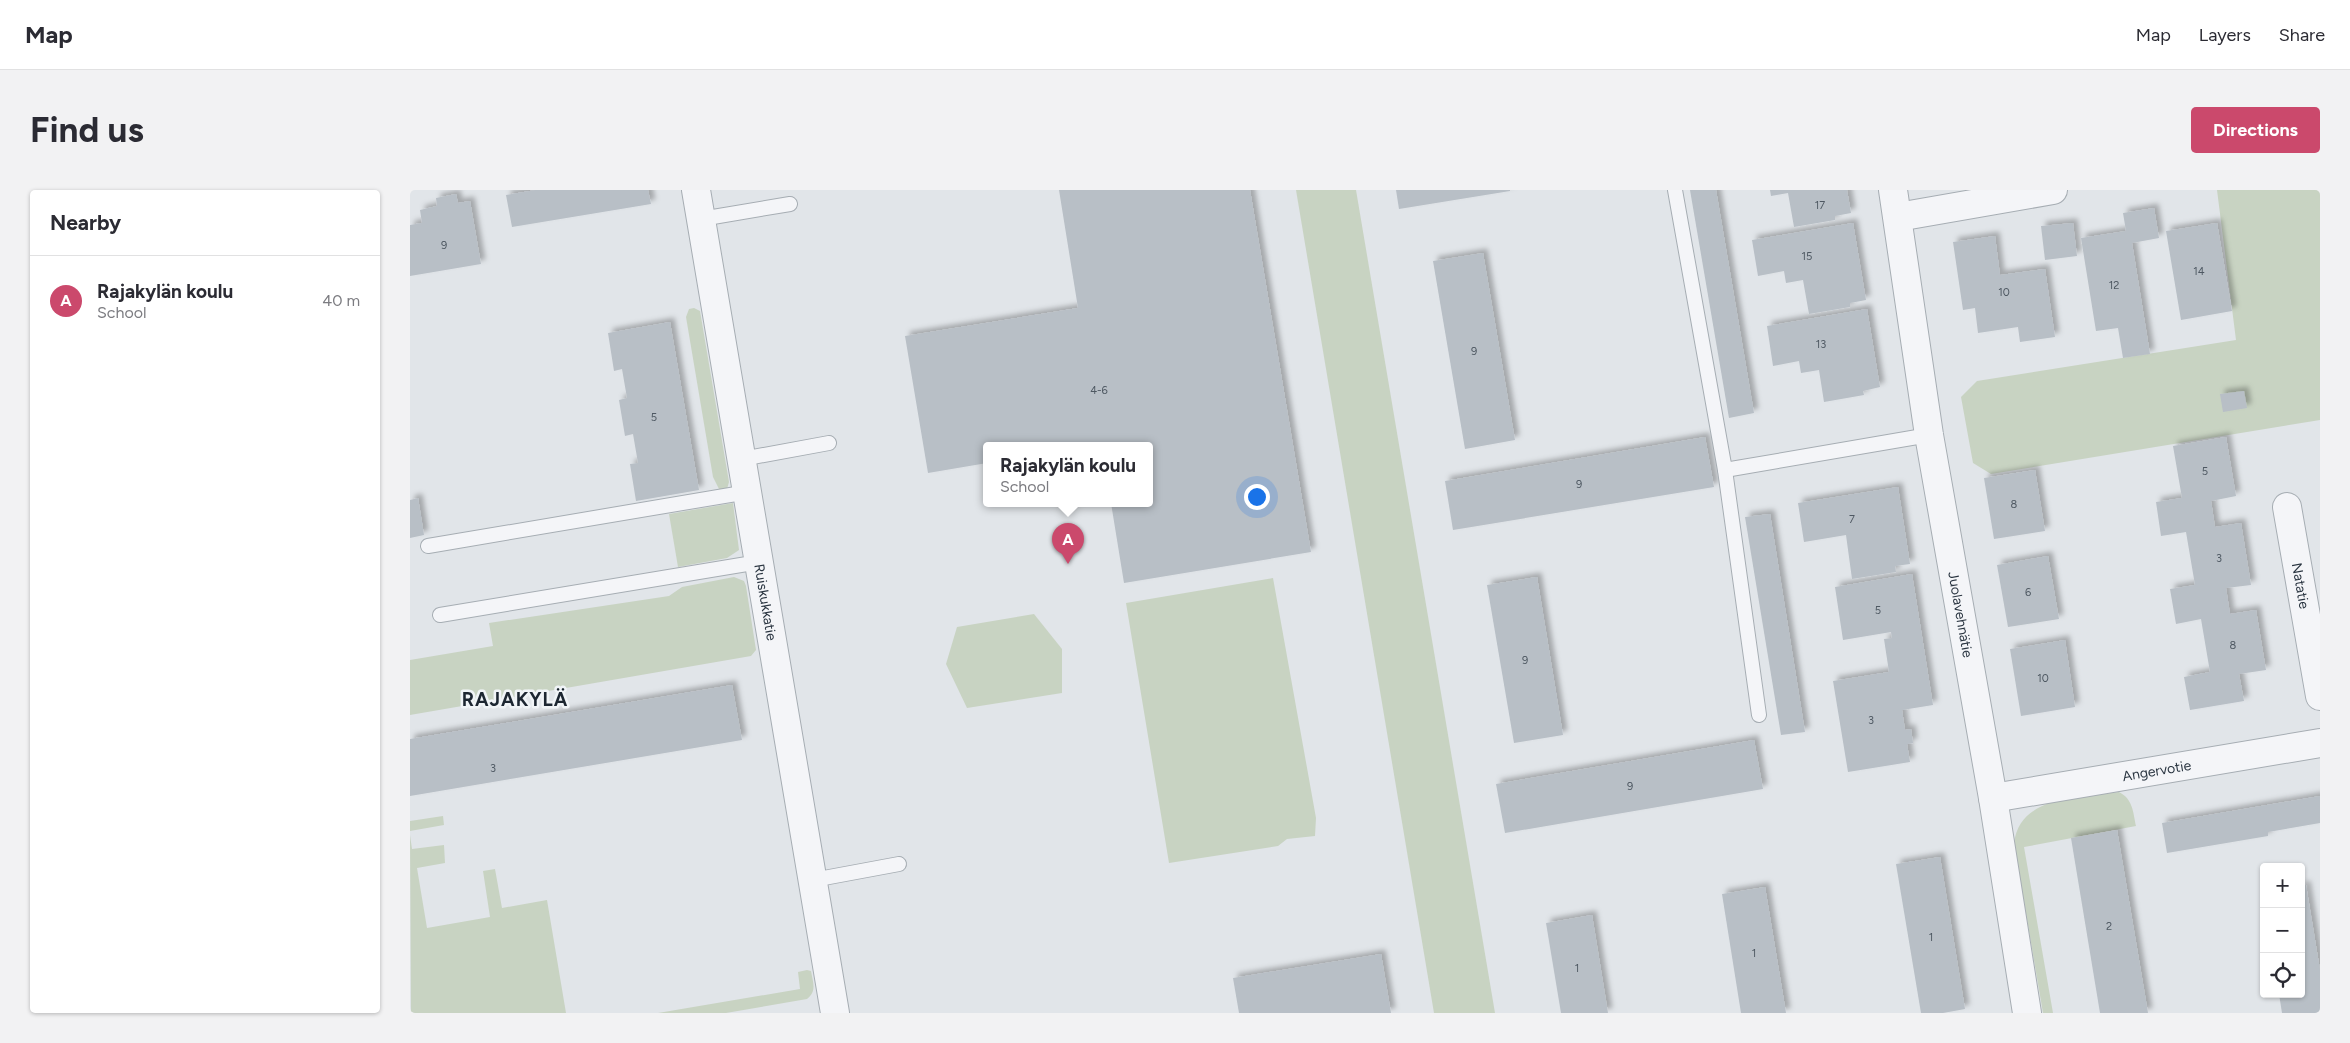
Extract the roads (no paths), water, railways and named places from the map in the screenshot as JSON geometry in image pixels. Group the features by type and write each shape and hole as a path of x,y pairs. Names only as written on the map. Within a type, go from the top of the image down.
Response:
{"street":[{"name":"Ruiskukkatie","path":"696,190 835,1013"},
{"name":"Juolavehnätie","path":"1893,190 1929,435 1993,798 2027,1013"},
{"path":"1898,217 2053,190"},
{"name":"Natatie","path":"2287,507 2320,696"},
{"name":"Angervotie","path":"1993,798 2320,743"}],"lane":[{"path":"1675,190 1725,470 1759,715"},
{"path":"701,219 790,204"},
{"path":"1725,470 1929,435"},
{"path":"742,459 829,443"},
{"path":"428,546 748,492"},
{"path":"440,615 759,562"},
{"path":"813,880 899,864"}],"place":[{"name":"Rajakylän koulu","path":"1068,564"}],"district":[{"name":"RAJAKYLÄ","path":"515,699"}]}
